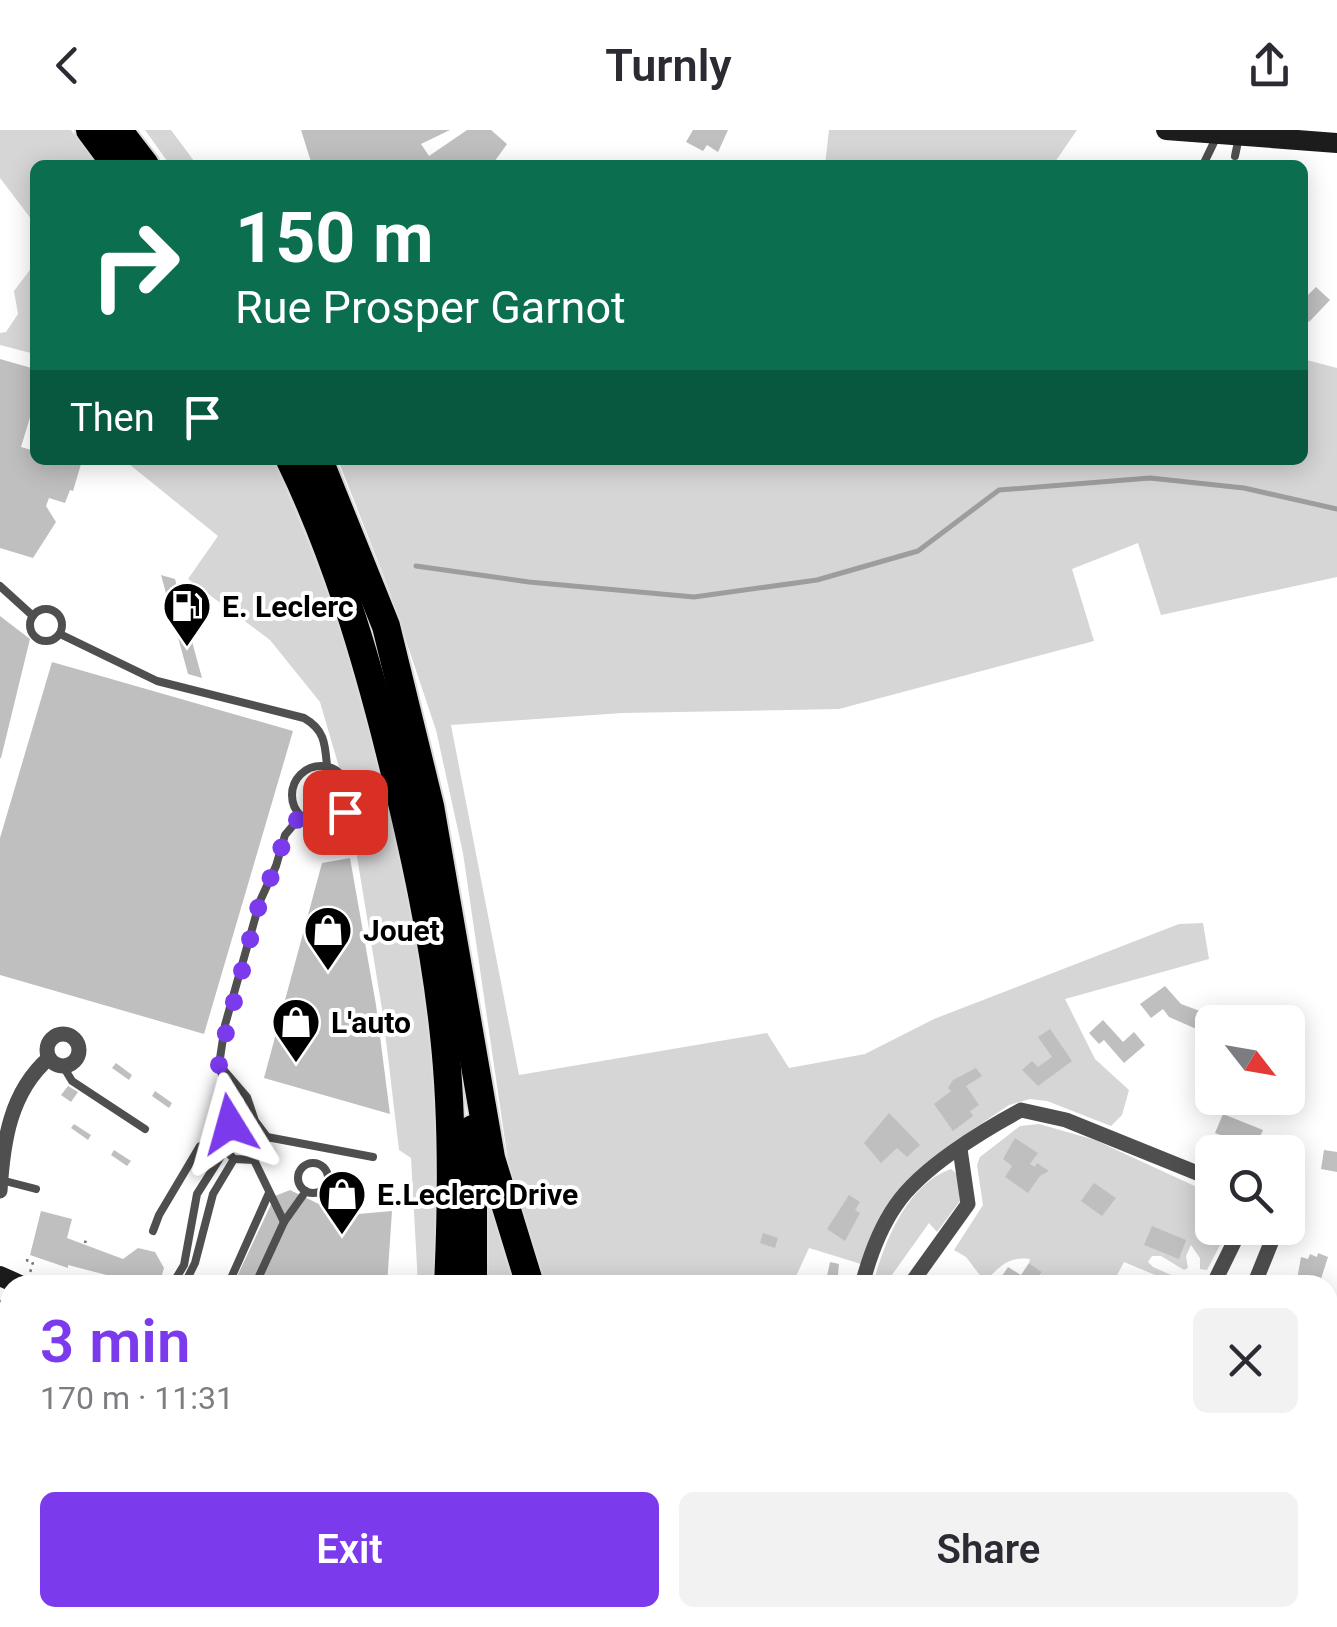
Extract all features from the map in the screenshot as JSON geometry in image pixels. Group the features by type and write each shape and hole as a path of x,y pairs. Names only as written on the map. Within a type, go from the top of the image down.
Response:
{"highway":[{"path":"90,130 112,160"},
{"path":"118,130 144,160"},
{"path":"128,130 145,160"},
{"path":"292,465 330,554 367,663 414,848 445,1038 448,1275"},
{"path":"321,465 386,626 430,806 491,1158 527,1275"},
{"path":"472,1058 473,1275"}],"street":[{"path":"1166,130 1217,136 1237,146 1337,143"},
{"path":"0,1191 6,1130 35,1070 56,1062"},
{"path":"864,1275 896,1204 925,1175 1021,1110 1066,1120 1195,1172"},
{"path":"917,1275 968,1204 960,1149"},
{"path":"1218,1275 1233,1245"},
{"path":"1258,1275 1270,1245"}],"lane":[{"path":"1205,160 1217,136"},
{"path":"0,586 33,616"},
{"path":"42,609 57,613 62,623 60,634 51,640 40,640 32,632 33,616 42,609"},
{"path":"60,634 157,680 304,718 324,736 327,766"},
{"path":"327,766 335,769 350,788 349,805 339,818 324,824 300,816 292,793 297,778 311,768 327,766"},
{"path":"236,1120 219,1065 226,1025 260,901 285,835 300,816"},
{"path":"56,1062 72,1081 146,1130"},
{"path":"219,1065 246,1097 266,1137 264,1151 254,1160 234,1160"},
{"path":"178,1275 184,1264 197,1194 224,1145 226,1130 236,1120 255,1121"},
{"path":"266,1137 373,1157"},
{"path":"299,1144 308,1164"},
{"path":"224,1145 234,1160"},
{"path":"154,1231 177,1182 200,1146 224,1145"},
{"path":"189,1275 213,1194 234,1160"},
{"path":"254,1160 284,1222"},
{"path":"308,1164 322,1166 329,1179 320,1191 306,1191 300,1184 298,1175 308,1164"},
{"path":"0,1180 36,1188"},
{"path":"260,1275 284,1222 306,1191"},
{"path":"232,1275 269,1193"}],"path":[{"path":"85,1242 87,1236"},
{"path":"26,1260 33,1262 28,1275"}],"shaded area":[{"path":"0,130 71,130 94,160 30,160 30,217 0,178"},
{"path":"145,130 171,130 193,160 166,160"},
{"path":"829,130 1077,130 1056,160 826,160"},
{"path":"30,270 30,353 0,345 0,333 6,332 18,314 14,291"},
{"path":"1308,360 1337,368 1337,577 1161,615 1138,543 1072,569 1094,641 839,709 622,713 451,725 519,1075 767,1033 789,1068 865,1054 934,1019 1179,924 1203,923 1209,959 1065,999 1095,1059 1129,1090 1122,1115 1111,1126 1047,1101 1030,1099 1009,1105 950,1145 934,1161 861,1264 809,1248 797,1275 542,1275 508,1161 463,853 436,730 389,590 340,465 1308,465"},
{"path":"130,465 275,465 315,558 365,708 417,923 435,1082 437,1275 417,1275 411,1158 399,1150 383,1015 350,814 355,794 350,776 339,767 320,702 270,640 188,579 218,536"},
{"path":"321,781 331,785 335,795 331,805 321,809 311,805 307,795 311,785"},
{"path":"1039,1124 1095,1140 1195,1186 1195,1245 1220,1245 1207,1270 1200,1269 1200,1258 1191,1245 1186,1256 1188,1268 1184,1270 1161,1256 1152,1256 1148,1262 1153,1267 1171,1275 1155,1275 1124,1262 1117,1275 1040,1275 1042,1272 1029,1263 1030,1259 1016,1259 992,1275 980,1275 966,1257 954,1250 983,1205 977,1165 980,1157 1020,1126"},
{"path":"951,1169 958,1175 960,1201 937,1232 929,1223 892,1275 876,1275 899,1217 935,1177"},
{"path":"489,1190 521,1275 487,1275"}],"building":[{"path":"301,130 450,130 421,144 429,156 467,130 491,130 507,144 496,160 310,160"},
{"path":"693,130 728,130 718,152 707,145 703,151 686,142"},
{"path":"1316,287 1330,300 1309,322 1308,321 1308,295"},
{"path":"0,359 30,368 30,417 21,447 30,450 30,465 81,465 65,503 49,498 46,506 56,522 33,558 0,548"},
{"name":"E. Leclerc","path":"161,575 175,579 202,678 188,674"},
{"path":"0,616 30,639 1,758 0,758"},
{"path":"52,662 293,731 204,1034 0,975 0,838"},
{"path":"350,858 390,1114 264,1078 322,863"},
{"path":"1165,986 1181,1004 1195,1009 1195,1028 1169,1017 1163,1009 1151,1018 1140,1004"},
{"path":"1103,1020 1123,1042 1134,1032 1145,1045 1124,1063 1104,1040 1099,1044 1089,1033"},
{"path":"1050,1029 1072,1061 1038,1086 1022,1070 1032,1061 1038,1067 1052,1057 1038,1037"},
{"path":"116,1063 132,1075 129,1080 112,1068"},
{"path":"976,1068 982,1076 966,1086 979,1105 970,1111 973,1116 953,1131 934,1104 951,1091 948,1088 953,1080"},
{"path":"68,1086 78,1092 71,1102 61,1095"},
{"path":"155,1091 172,1103 169,1108 152,1096"},
{"path":"889,1113 920,1145 907,1157 897,1148 881,1163 864,1143"},
{"path":"1223,1115 1263,1130 1261,1135 1215,1133"},
{"path":"74,1124 91,1135 88,1140 71,1128"},
{"path":"1015,1138 1038,1153 1030,1164 1035,1167 1037,1163 1049,1171 1040,1176 1028,1193 1005,1177 1012,1166 1003,1159"},
{"path":"114,1150 131,1161 127,1166 111,1155"},
{"path":"1324,1150 1337,1152 1337,1172 1321,1169"},
{"path":"1094,1183 1116,1198 1102,1216 1081,1201"},
{"name":"E.Leclerc Drive","path":"290,1190 323,1206 356,1202 358,1214 392,1211 388,1275 238,1275 275,1196"},
{"path":"849,1195 860,1202 855,1210 860,1213 845,1241 827,1229"},
{"path":"41,1211 72,1219 67,1238 123,1259 138,1248 155,1252 164,1268 162,1275 107,1275 30,1255"},
{"path":"1152,1226 1186,1240 1179,1259 1144,1245"},
{"path":"763,1233 778,1238 775,1248 760,1243"},
{"path":"1318,1253 1328,1257 1322,1275 1298,1275 1301,1257 1317,1257"},
{"path":"830,1262 839,1264 838,1275 827,1275"},
{"path":"1029,1263 1042,1272 1040,1275 1021,1275"},
{"path":"1008,1267 1021,1275 1003,1275"}],"waterway":[{"path":"416,566 529,582 694,597 817,580 918,551 999,490 1150,478 1244,488 1337,509"}],"place":[{"name":"E. Leclerc","path":"187,648"},
{"name":"Jouet","path":"328,972"},
{"name":"L'auto","path":"296,1064"},
{"name":"E.Leclerc Drive","path":"342,1236"}],"route":[{"path":"230,1124 236,1120 219,1065 260,901 285,835 300,816 324,824 345,812"}]}
